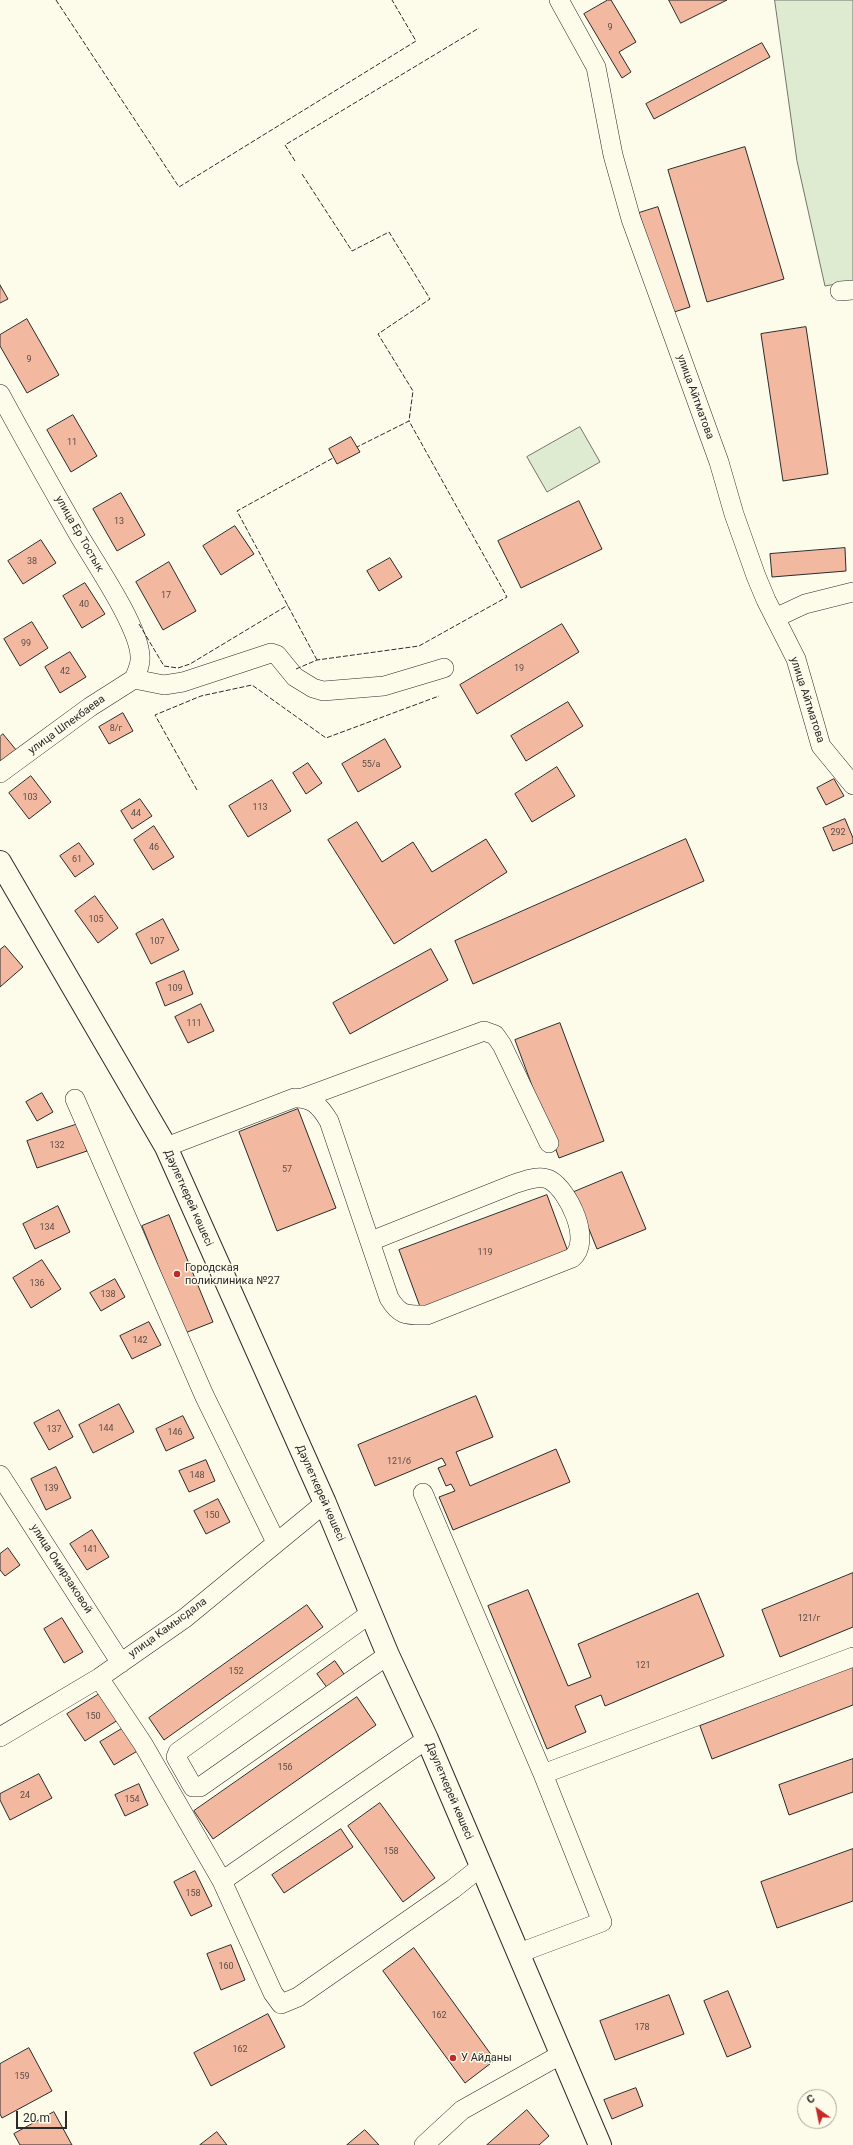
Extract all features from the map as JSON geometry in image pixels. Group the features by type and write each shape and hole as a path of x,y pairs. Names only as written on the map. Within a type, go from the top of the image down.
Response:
{"main road":[{"name":"Дәулеткерей көшесі","path":"0,862 166,1147 325,1503 388,1655 427,1739 482,1866 600,2145"}],"street":[{"name":"улица Айтматова","path":"559,0 596,67 613,155 631,219 719,462 746,549 766,600 796,659 821,746 853,785"},
{"name":"улица Ер Тостык","path":"0,394 39,466 122,608 134,635 140,656 138,670 134,679"},
{"path":"775,618 805,604 853,592"},
{"path":"134,679 164,685 183,682 271,653 277,655 295,677 312,688 323,690 384,686 444,668"},
{"name":"улица Шпекбаева","path":"0,773 90,707 134,679"},
{"path":"166,1147 279,1103 303,1098 484,1031 495,1035 502,1045 549,1143"},
{"path":"303,1098 321,1107 329,1121 371,1241 389,1298 396,1309 402,1314 411,1316 427,1315 572,1258 576,1254 580,1244 580,1229 578,1221 559,1188 549,1179 537,1178 514,1184 371,1241"},
{"path":"75,1099 204,1395 276,1542"},
{"name":"улица Омирзаковой","path":"0,1474 121,1663"},
{"path":"423,1493 543,1774 602,1922 519,1953"},
{"name":"улица Камысдала","path":"0,1737 99,1678 185,1618 325,1503"},
{"path":"371,1613 178,1752 176,1757 193,1786 200,1787 388,1655"},
{"path":"543,1774 853,1657"},
{"path":"99,1678 143,1744 222,1881 273,1994 281,2004 298,1997 453,1889 482,1866"},
{"path":"222,1881 427,1739"},
{"path":"424,2145 462,2110 562,2054"}],"green space":[{"path":"775,0 853,0 853,281 825,286 797,161"},
{"path":"580,427 600,462 547,492 527,457"}],"building":[{"path":"608,0 611,0 636,42 619,52 631,72 622,78 584,14"},
{"path":"669,0 727,0 681,23"},
{"path":"762,43 770,57 654,119 646,104"},
{"path":"745,147 784,279 707,302 668,170"},
{"path":"658,207 690,307 671,313 639,213"},
{"path":"0,285 8,299 0,303"},
{"path":"27,319 59,375 27,393 0,346 0,335"},
{"path":"806,327 828,474 783,481 761,334"},
{"path":"73,415 97,456 71,472 47,430"},
{"path":"351,437 360,452 337,464 329,449"},
{"path":"121,493 145,535 117,551 93,509"},
{"path":"579,501 602,549 521,588 498,541"},
{"path":"235,526 254,554 221,575 203,546"},
{"path":"41,540 56,563 23,584 8,561"},
{"path":"845,548 846,571 772,577 770,554"},
{"path":"390,558 402,577 379,591 367,571"},
{"path":"169,562 196,611 163,630 136,582"},
{"path":"85,583 105,614 82,628 63,596"},
{"path":"32,622 48,648 20,666 4,639"},
{"path":"562,624 579,652 477,714 460,685"},
{"path":"70,652 86,677 60,693 45,667"},
{"path":"568,702 583,726 526,761 511,736"},
{"path":"123,713 133,731 109,744 99,727"},
{"path":"3,734 17,751 0,765 0,737"},
{"path":"385,739 401,767 358,792 342,764"},
{"path":"308,763 322,783 306,794 293,773"},
{"path":"557,767 575,796 532,822 515,794"},
{"path":"31,776 51,802 29,819 9,793"},
{"path":"834,779 844,796 826,805 817,788"},
{"path":"272,780 291,811 248,837 229,806"},
{"path":"140,799 152,816 132,829 121,811"},
{"path":"845,819 853,838 853,843 833,851 823,828"},
{"path":"357,822 382,862 413,842 432,872 486,839 507,872 394,944 328,840"},
{"path":"154,826 174,857 153,870 134,840"},
{"path":"686,839 704,881 473,984 455,941"},
{"path":"79,843 94,864 75,877 60,856"},
{"path":"95,896 118,928 98,943 75,911"},
{"path":"163,919 179,950 151,964 136,934"},
{"path":"5,946 23,967 0,987 0,950"},
{"path":"431,949 448,980 350,1034 333,1003"},
{"path":"184,971 193,994 165,1006 156,983"},
{"path":"201,1004 214,1031 188,1043 175,1017"},
{"path":"560,1023 604,1141 559,1158 515,1040"},
{"path":"42,1093 53,1112 37,1121 26,1102"},
{"path":"298,1109 336,1208 277,1231 239,1132"},
{"path":"78,1124 87,1151 37,1168 27,1141"},
{"path":"622,1172 646,1229 597,1249 574,1192"},
{"path":"547,1195 570,1257 422,1312 399,1250"},
{"path":"58,1206 70,1232 35,1249 23,1224"},
{"name":"Городская поликлиника №27","path":"169,1215 213,1322 185,1333 142,1226"},
{"path":"42,1260 61,1289 31,1308 13,1278"},
{"path":"115,1279 125,1297 101,1311 90,1293"},
{"path":"149,1322 161,1345 132,1359 120,1336"},
{"path":"476,1396 493,1437 456,1452 470,1486 556,1449 570,1482 453,1530 439,1497 455,1491 451,1484 446,1486 438,1468 446,1465 442,1458 375,1486 358,1445"},
{"path":"119,1404 134,1432 93,1453 79,1425"},
{"path":"59,1410 73,1437 49,1450 34,1423"},
{"path":"183,1416 194,1438 166,1451 156,1429"},
{"path":"206,1460 215,1481 189,1492 179,1471"},
{"path":"56,1467 71,1498 46,1510 31,1479"},
{"path":"218,1499 230,1522 206,1534 194,1511"},
{"path":"92,1530 109,1557 87,1570 70,1544"},
{"path":"8,1548 20,1565 5,1576 0,1570 0,1554"},
{"path":"853,1573 853,1627 780,1657 762,1610"},
{"path":"528,1590 568,1686 591,1677 578,1644 698,1593 724,1656 605,1706 601,1695 575,1706 586,1732 547,1749 488,1606"},
{"path":"307,1605 323,1627 164,1740 149,1718"},
{"path":"62,1618 83,1652 64,1663 44,1629"},
{"path":"335,1661 346,1677 328,1689 317,1674"},
{"path":"853,1667 853,1705 712,1759 700,1726"},
{"path":"101,1693 118,1720 85,1741 67,1714"},
{"path":"357,1697 376,1725 213,1839 194,1811"},
{"path":"125,1727 139,1750 114,1765 100,1742"},
{"path":"853,1759 853,1792 789,1815 779,1785"},
{"path":"39,1774 52,1798 10,1820 0,1800 0,1794"},
{"path":"139,1784 148,1805 125,1816 115,1795"},
{"path":"380,1803 435,1878 403,1902 348,1826"},
{"path":"341,1829 353,1847 284,1893 272,1875"},
{"path":"853,1849 853,1901 777,1928 761,1882"},
{"path":"195,1871 212,1906 191,1916 174,1882"},
{"path":"231,1945 245,1980 221,1990 207,1954"},
{"path":"414,1948 495,2060 465,2083 383,1971"},
{"path":"728,1991 751,2047 727,2057 704,2001"},
{"path":"669,1995 684,2034 615,2060 600,2021"},
{"path":"268,2014 285,2047 211,2086 194,2053"},
{"path":"29,2048 52,2091 2,2118 0,2114 0,2064"},
{"path":"636,2088 643,2106 612,2119 604,2100"},
{"path":"527,2110 549,2136 539,2145 487,2145"},
{"path":"54,2112 72,2145 20,2145 14,2134"},
{"path":"365,2130 379,2145 347,2145"},
{"path":"217,2132 227,2145 200,2145"}],"fence":[{"path":"56,0 179,187 416,41 392,0"},
{"path":"295,161 285,145 479,28"},
{"path":"302,174 352,251 389,232 430,299 378,334 413,391 409,421"},
{"path":"296,669 317,660 419,646 507,597 409,421 357,447"},
{"path":"317,660 237,511 333,458"},
{"path":"139,624 164,666 178,668 190,664 288,605"},
{"path":"197,790 155,715 201,696 252,685 326,738 439,696"}],"place":[{"name":"Городская поликлиника №27","path":"177,1274"},
{"name":"У Айданы","path":"453,2058"}]}
